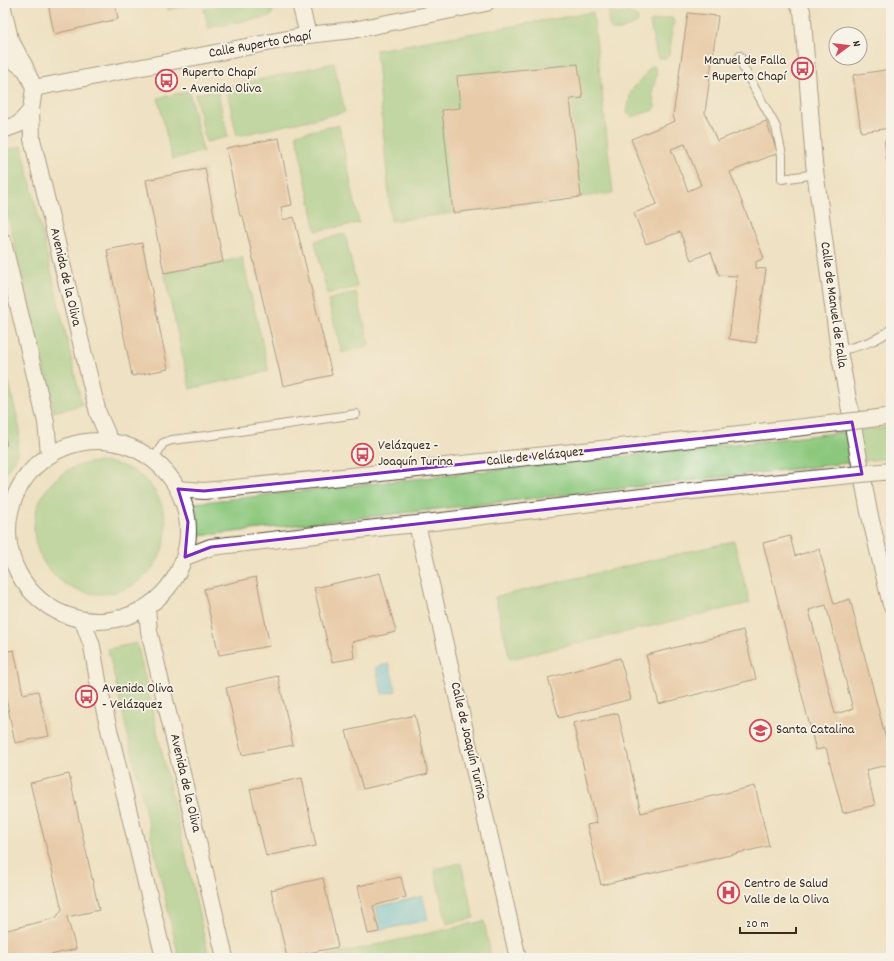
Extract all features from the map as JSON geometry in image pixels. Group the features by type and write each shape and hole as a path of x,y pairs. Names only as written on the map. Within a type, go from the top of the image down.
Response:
{"street":[{"path":"300,3 308,36"},
{"name":"Calle Ruperto Chapí","path":"34,88 308,36 353,30 486,3"},
{"name":"Calle de Manuel de Falla","path":"801,6 816,174 839,352 869,512 891,605"},
{"path":"3,8 10,39 34,88"},
{"path":"3,58 11,59 26,70"},
{"name":"Avenida de la Oliva","path":"34,88 31,110 32,139 98,413 110,441"},
{"path":"3,130 19,124 31,110"},
{"path":"3,242 46,422 49,454"},
{"name":"Calle de Velázquez","path":"178,489 204,490 371,474 888,417"},
{"path":"110,441 138,450 161,466 178,489 188,522 185,556 176,576 163,594 147,608 116,620 83,621 55,611 31,593 15,568 5,539 10,506 25,476 49,454 78,442 110,441"},
{"path":"185,556 211,547 417,524 687,491 891,471"},
{"name":"Calle de Joaquín Turina","path":"417,524 518,958"},
{"name":"Avenida de la Oliva","path":"147,608 151,639 225,958"},
{"path":"83,621 92,646 100,692 164,958"}],"lane":[{"path":"740,56 744,69 776,127 782,155 782,179 816,174"},
{"path":"889,142 891,160"},
{"path":"839,352 873,341 891,329"},
{"path":"153,461 163,443 172,440 356,414"}],"highlighted area":[{"path":"852,422 862,474 211,547 185,557 188,522 178,489 204,491"}],"green space":[{"path":"166,3 199,3 167,10"},
{"path":"235,3 275,4 271,16 208,28 204,9"},
{"path":"593,12 613,193 391,221 376,50"},
{"path":"609,12 617,14 630,13 637,17 638,21 636,24 620,30 612,30 608,21"},
{"path":"671,17 674,21 669,55 666,58 659,58 656,52 650,22"},
{"path":"334,63 345,112 237,136 226,87"},
{"path":"654,66 657,73 652,93 655,106 654,110 632,117 627,113 631,91 651,67"},
{"path":"217,89 228,137 206,142 195,94"},
{"path":"189,91 203,152 172,159 158,98"},
{"path":"339,125 359,223 316,231 296,134"},
{"path":"22,146 82,405 54,412 3,195 3,151"},
{"path":"345,234 357,287 327,294 315,241"},
{"path":"242,257 269,371 190,389 164,273"},
{"path":"356,292 370,345 342,353 328,300"},
{"path":"3,357 20,430 16,459 3,476"},
{"path":"891,427 891,458 198,536 194,503"},
{"path":"107,462 119,464 131,469 147,481 159,497 164,509 166,528 164,547 159,559 147,575 131,587 119,592 93,594 81,592 69,587 53,575 41,559 36,547 34,521 36,509 41,497 53,481 69,469 81,464"},
{"path":"734,541 750,603 510,659 495,597"},
{"path":"137,643 209,958 179,958 108,649"},
{"path":"461,863 474,918 447,924 434,869"},
{"path":"484,921 491,955 476,958 317,958"}],"water":[{"path":"389,664 396,691 382,694 376,667"},
{"path":"423,896 428,920 381,930 376,907"}],"building":[{"path":"48,3 115,3 118,19 54,34"},
{"path":"688,13 718,16 705,113 717,141 766,121 778,153 730,172 764,258 756,262 756,268 766,269 756,343 729,339 737,276 719,275 711,252 691,260 680,232 646,244 634,213 657,204 631,139 675,121 673,116","holes":["685,144 701,185 688,191 671,149"]},
{"path":"578,64 583,98 570,99 581,197 453,213 442,110 460,108 457,76"},
{"path":"891,69 891,128 861,132 853,75"},
{"path":"279,138 292,205 281,207 283,220 294,217 332,375 283,386 243,216 240,216 226,148"},
{"path":"205,168 223,262 164,273 146,180"},
{"path":"142,243 168,369 132,376 107,250"},
{"path":"3,429 7,445 3,446"},
{"path":"790,536 795,556 819,549 834,604 850,599 891,759 891,764 866,770 875,805 843,813 826,748 816,750 763,543","holes":["826,605 853,709 835,714 809,610"]},
{"path":"380,573 396,632 352,642 354,658 332,662 314,588"},
{"path":"256,577 270,646 219,655 204,589"},
{"path":"743,630 756,679 659,704 646,655"},
{"path":"14,650 23,694 38,691 49,736 15,743 6,698 3,699 3,652"},
{"path":"620,658 631,699 559,718 548,678"},
{"path":"278,676 293,745 242,755 226,688"},
{"path":"618,713 641,813 755,786 769,846 601,885 587,825 597,823 573,723"},
{"path":"415,715 428,774 363,789 346,731"},
{"path":"69,774 99,910 67,917 76,949 38,958 3,958 3,931 56,918 62,909 30,783"},
{"path":"302,778 316,846 266,856 250,789"},
{"path":"401,877 406,897 373,906 379,932 368,934 358,886"},
{"path":"323,878 338,947 287,957 271,890"}],"place":[{"name":"Manuel de Falla - Ruperto Chapí","path":"802,69"},
{"name":"Ruperto Chapí - Avenida Oliva","path":"167,81"},
{"name":"Velázquez - Joaquín Turina","path":"363,454"},
{"name":"Avenida Oliva - Velázquez","path":"87,697"},
{"name":"Santa Catalina","path":"760,730"},
{"name":"Centro de Salud Valle de la Oliva","path":"729,892"}]}
